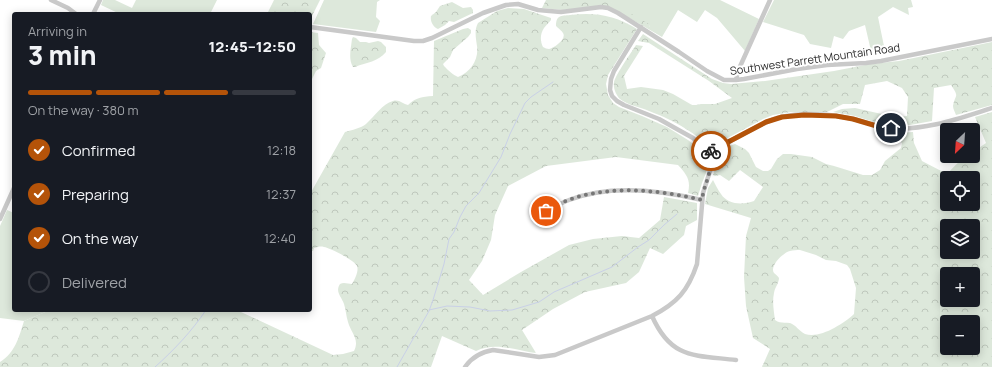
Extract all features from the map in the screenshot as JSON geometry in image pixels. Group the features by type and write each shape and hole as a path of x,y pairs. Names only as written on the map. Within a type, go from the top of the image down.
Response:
{"street":[{"path":"51,0 73,12"},
{"path":"94,12 100,0"},
{"path":"736,80 738,71 770,0"},
{"name":"Southwest Parrett Mountain Road","path":"312,27 423,41 483,13 506,5 518,4 538,10 561,12 601,7 608,8 618,13 716,77 724,80 736,80 827,64 882,61 992,38"},
{"path":"465,367 470,360 477,355 485,351 492,350 539,357 556,355 652,316 674,302 688,286 697,264 702,200 704,187 710,171 710,159 708,153 693,138 644,112 624,105 612,96 610,85 614,71 641,27"},
{"path":"708,153 766,122 782,117 804,115 836,116 853,119 880,127 904,129 947,122 992,108"},
{"path":"537,217 556,205 570,199 587,194 605,192 625,190 661,192 702,200"},
{"path":"0,219 12,192"},
{"path":"652,316 659,331 665,339 682,352 696,356 736,360"}],"green space":[{"path":"103,0 115,0 132,8 136,0 217,0 211,12 116,12 101,5"},
{"path":"274,0 320,0 312,16 312,12 268,12"},
{"path":"324,0 380,0 377,2 376,17 380,21 376,32 313,24"},
{"path":"546,0 608,0 649,24 650,30 609,7 562,10 542,8"},
{"path":"607,0 720,0 759,19 745,51 717,18 705,10 697,22 678,10 662,37 650,30 650,26"},
{"path":"774,0 911,0 913,7 908,8 909,15 893,7 878,17 885,51 871,51 865,25 849,31 843,39 834,36 831,48 810,44 804,35 763,22"},
{"path":"452,2 463,8 471,7 473,13 454,22 449,21 438,29 436,28 432,24 431,16 440,6"},
{"path":"508,8 524,9 551,18 543,30 541,38 543,47 548,49 557,45 563,38 563,33 556,26 558,18 562,16 596,14 621,20 637,29 608,75 606,84 608,95 613,103 619,107 667,127 688,140 701,150 706,158 707,166 698,196 688,193 688,178 678,165 616,157 546,166 508,186 495,215 491,240 482,261 469,280 483,295 569,245 593,239 622,236 639,238 660,220 664,197 697,203 697,220 686,226 684,235 663,254 650,248 639,272 626,283 585,292 553,309 522,330 536,353 498,347 484,348 476,351 442,336 431,367 0,367 0,362 9,354 16,344 24,321 45,312 241,312 333,355 354,351 356,347 356,339 348,322 344,304 338,289 340,284 352,284 357,273 357,266 347,258 327,248 314,248 312,251 312,190 345,132 364,125 382,107 393,101 408,105 419,98 433,96 434,41 463,29 468,28 471,30 468,37 453,50 450,57 443,64 458,77 467,72 477,56 476,32 478,23 497,11"},
{"path":"312,32 318,33 319,45 326,53 321,68 316,71 312,79"},
{"path":"643,34 712,79 731,84 765,81 870,64 899,61 992,42 992,105 956,115 953,106 956,94 951,85 934,88 932,121 910,125 894,125 877,123 855,116 833,112 842,109 855,108 895,117 907,116 908,97 902,88 887,81 865,85 860,104 843,104 827,112 791,112 773,115 709,148 696,136 673,121 626,103 617,96 614,87 615,78 636,45 643,46 624,76 627,89 641,87 663,90 692,105 715,104 732,98 709,81 649,43 638,41"},
{"path":"353,37 360,42 381,42 386,47 386,52 376,60 353,67 350,57"},
{"path":"992,112 992,367 762,367 770,349 753,338 746,306 744,277 746,236 751,218 705,204 708,188 713,180 724,198 736,203 754,201 763,187 740,170 729,181 720,175 713,175 716,154 726,147 735,144 745,149 749,153 756,167 763,171 768,171 771,169 777,159 783,154 791,154 812,157 826,164 863,175 872,175 880,170 885,161 901,148 902,143 897,138 898,133 913,132 914,143 922,161 941,171 940,171 940,211 980,211 980,171 950,171 958,163 980,163 980,147 986,143 980,129 980,123 978,123 975,117","holes":["800,250 826,260 836,261 847,265 850,269 856,288 854,314 838,326 824,333 811,335 805,334 790,323 775,320 773,296 779,278 773,270 775,263 787,252"]},
{"path":"7,210 12,212 12,312 45,312 24,321 0,318 0,226"}],"waterway":[{"path":"397,367 429,311 444,264 449,239 454,232 466,206 479,193 501,157 525,103 553,82"},
{"path":"429,310 447,306 470,307 490,311 512,310 539,302 554,292 612,267 649,240 677,214"},
{"path":"155,367 182,340 205,312"}],"way so far":[{"path":"546,211 570,199 587,194 625,190 661,192 702,200 702,193 710,171 710,159 708,153 711,151"}],"route":[{"path":"711,151 766,122 782,117 804,115 836,116 853,119 880,127 891,128"}]}
